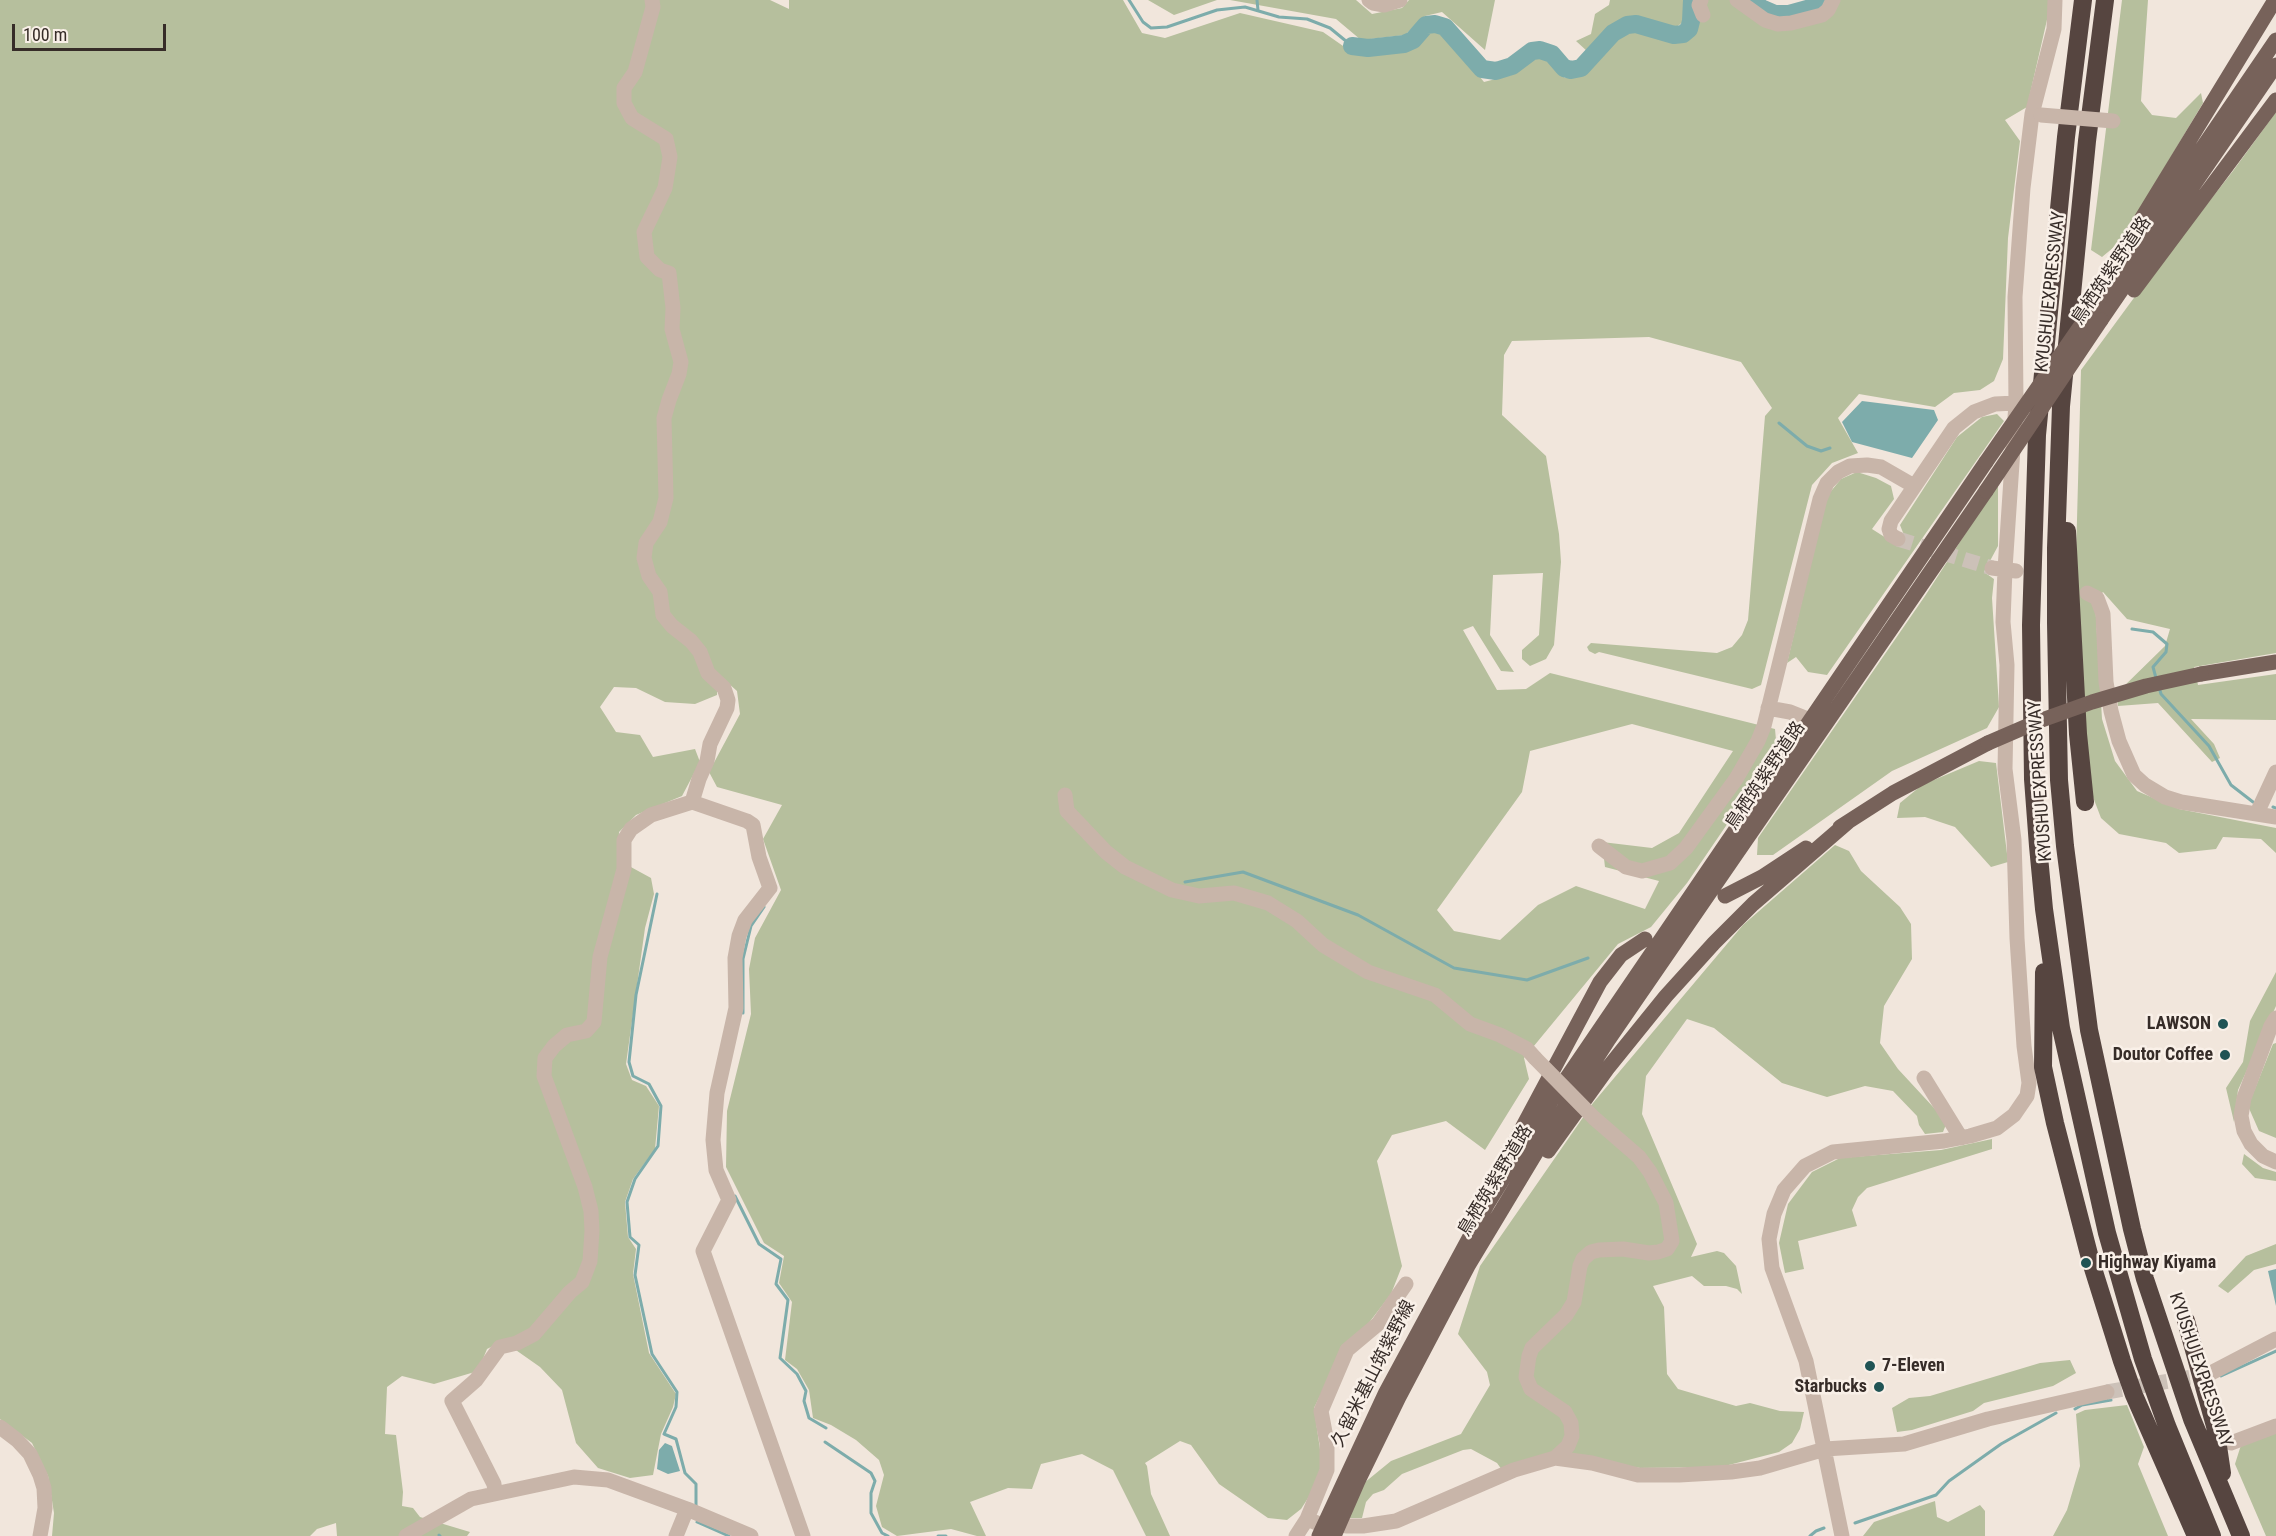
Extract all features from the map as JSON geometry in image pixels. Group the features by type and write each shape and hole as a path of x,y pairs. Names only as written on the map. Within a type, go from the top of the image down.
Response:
{"highway":[{"name":"KYUSHU EXPRESSWAY","path":"2083,0 2048,309 2035,481 2031,625 2033,779 2044,909 2061,1028 2107,1233 2147,1370 2212,1536"},
{"name":"KYUSHU EXPRESSWAY","path":"2105,0 2087,141 2061,406 2056,548 2059,780 2072,911 2088,1019 2112,1140 2145,1279 2192,1419 2241,1536"},
{"path":"2061,406 2078,723 2085,802"},
{"path":"2044,909 2043,1067 2055,1123 2091,1262 2121,1361 2196,1536"},
{"path":"2186,1321 2215,1426 2228,1507"}],"main road":[{"path":"2118,272 2134,231 2275,0"},
{"name":"鳥栖筑紫野道路","path":"1340,1531 1358,1481 1399,1397 1468,1266 1493,1209 1551,1101 2276,40"},
{"name":"鳥栖筑紫野道路","path":"1470,1233 1493,1209 2276,65"},
{"path":"2117,297 2134,289 2276,100"},
{"path":"1725,896 1762,878 1893,793 1988,742 2039,720 2146,686 2200,674 2276,662"},
{"path":"1493,1209 1547,1153 1607,1069 1666,996 1753,904 1848,822"},
{"path":"1493,1209 1516,1140 1600,982 1621,956 1645,939"},
{"name":"久留米基山筑紫野線","path":"1314,1526 1470,1233"}],"street":[{"path":"652,0 653,7 636,72 624,88 624,103 632,118 666,139 670,157 664,188 644,232 647,257 660,270 669,273 674,308 672,328 681,362 664,418 666,498 660,522 646,543 644,558 649,576 660,592 663,615 700,652 708,673 724,688 729,700 728,708 710,744 707,761 692,802"},
{"path":"1369,0 1384,5 1400,0"},
{"path":"1737,0 1765,20 1779,24 1822,15 1828,10 1833,0"},
{"path":"1842,1536 1806,1361 1772,1268 1769,1239 1774,1214 1784,1190 1805,1166 1833,1152 1961,1138 1996,1128 2014,1115 2027,1096 2029,1083 2024,1046 2018,949 2014,840 2005,769 2007,665 2003,622 2004,569 2016,403 2015,297 2023,188 2054,29 2055,0"},
{"path":"2036,114 2113,121"},
{"path":"1898,539 1891,535 1889,529 1891,521 1954,428 1974,412 1995,404 2016,403"},
{"path":"1599,846 1626,867 1642,871 1670,863 1686,848 1736,779 1758,741 1818,507 1827,483 1838,472 1850,466 1867,465 1881,467 1914,486"},
{"path":"2087,593 2097,598 2103,614 2106,682 2111,711 2119,741 2134,775 2165,797 2192,804 2276,817"},
{"path":"1768,708 1810,720"},
{"path":"2257,813 2276,772"},
{"path":"1065,795 1067,811 1106,852 1125,867 1172,890 1199,896 1234,893 1268,903 1297,921 1323,945 1368,972 1435,995 1470,1024 1500,1035 1527,1049 1594,1118 1639,1157 1650,1172 1666,1203 1672,1241 1667,1249 1658,1252 1623,1249 1591,1252 1583,1259 1580,1266 1574,1302 1566,1315 1532,1348 1526,1377 1532,1389 1565,1412 1571,1423 1572,1436 1568,1446 1555,1458"},
{"path":"495,1493 494,1484 452,1401 476,1380 500,1347 517,1343 534,1334 570,1292 582,1282 590,1261 591,1211 585,1187 544,1076 545,1058 567,1035 586,1032 594,1022 600,957 624,869 624,840 631,829 651,815 692,802 753,825 759,857 770,888 745,920 739,936 735,958 736,1008 717,1093 713,1140 716,1170 729,1200 703,1251 803,1536"},
{"path":"2276,1018 2244,1098 2241,1116 2244,1131 2251,1144 2263,1156 2276,1162"},
{"path":"1924,1078 1961,1138"},
{"path":"1296,1536 1314,1526 1328,1470 1328,1443 1321,1411 1347,1350 1378,1324 1406,1284"},
{"path":"2209,1374 2276,1339"},
{"path":"1340,1531 1396,1521 1514,1470 1555,1458 1592,1463 1638,1475 1679,1475 1760,1468 1825,1449 1904,1444 1988,1419 2107,1392"},
{"path":"2231,1443 2276,1426"},
{"path":"0,1427 30,1454 40,1475 44,1488 45,1508 40,1536"},
{"path":"406,1536 471,1499 574,1477 608,1480 687,1509 751,1536"},
{"path":"676,1536 687,1509"}],"green space":[{"path":"0,0 770,0 789,9 789,0 1123,0 1142,33 1165,38 1240,13 1323,32 1356,55 1414,48 1427,33 1444,33 1484,82 1511,75 1530,57 1546,57 1565,78 1585,72 1611,42 1635,28 1676,41 1686,38 1695,25 1696,0 1749,0 1761,12 1779,18 1815,10 1825,0 2049,0 2049,11 2027,107 2005,120 2020,141 2008,238 2003,359 1994,381 1980,390 1954,393 1935,407 1859,394 1838,418 1858,453 1832,463 1812,485 1761,685 1752,689 1599,652 1595,654 1587,647 1591,643 1717,653 1732,647 1742,635 1748,620 1765,416 1772,408 1741,362 1649,337 1512,341 1504,355 1502,415 1546,456 1559,534 1561,562 1554,645 1546,659 1530,666 1522,659 1522,650 1539,635 1543,573 1493,575 1490,635 1514,672 1501,671 1473,626 1463,630 1497,690 1526,689 1550,673 1775,729 1777,751 1687,883 1651,927 1618,944 1524,1058 1529,1079 1485,1150 1446,1121 1392,1135 1377,1161 1402,1266 1391,1294 1368,1324 1342,1351 1314,1408 1322,1463 1312,1492 1301,1509 1287,1520 1268,1518 1219,1484 1191,1445 1180,1441 1145,1463 1151,1494 1170,1536 1146,1536 1113,1470 1082,1454 1041,1464 1032,1489 1008,1488 970,1502 986,1536 951,1529 897,1536 882,1527 876,1506 884,1475 879,1460 856,1440 831,1425 813,1418 809,1390 797,1369 785,1360 792,1302 779,1283 784,1256 764,1243 726,1167 727,1111 751,1014 749,969 755,938 781,890 763,839 782,805 717,787 709,772 740,714 737,691 718,674 717,695 695,704 665,702 636,688 614,687 600,707 616,732 640,735 653,757 695,749 700,762 682,796 636,815 619,832 618,860 651,878 654,894 645,928 626,1064 632,1080 646,1086 659,1106 655,1149 633,1179 625,1202 628,1237 636,1249 633,1274 649,1353 676,1394 661,1434 653,1475 630,1478 598,1468 576,1443 562,1390 540,1367 503,1341 487,1349 478,1371 434,1384 402,1376 387,1387 385,1434 396,1435 403,1492 402,1506 413,1508 420,1517 470,1532 467,1536 337,1536 336,1523 317,1529 310,1536 52,1536 54,1513 48,1476 32,1443 0,1419","holes":["1632,724 1733,751 1679,833 1652,848 1602,842 1605,867 1659,881 1645,909 1576,886 1538,905 1500,940 1454,931 1437,910 1522,792 1530,751"]},
{"path":"1148,0 1217,0 1174,15"},
{"path":"1230,0 1356,0 1372,14 1402,8 1409,0 1495,0 1485,50 1442,12 1425,16 1405,35 1361,40 1336,19"},
{"path":"1610,0 1684,0 1684,21 1673,30 1632,19 1612,28 1588,52 1576,41 1591,34 1595,14 1609,5"},
{"path":"2122,0 2148,0 2141,101 2152,115 2176,118 2201,93 2203,103 2120,242 2102,257 2091,250"},
{"path":"2276,112 2276,653 2194,667 2198,685 2276,674 2276,720 2191,719 2214,744 2220,758 2212,762 2158,703 2118,706 2117,693 2165,646 2170,629 2127,619 2103,592 2095,601 2102,719 2115,761 2137,791 2179,809 2276,828 2276,853 2261,839 2223,837 2216,849 2179,853 2166,843 2119,834 2101,818 2093,797 2084,725 2076,557 2081,370"},
{"path":"1997,414 2004,421 1827,675 1808,672 1796,657 1787,663 1827,496 1841,479 1857,472 1891,486 1894,499 1872,529 1894,543 1904,535 1900,525 1957,437 1982,417"},
{"path":"1998,483 1998,546 1984,572 1994,579 1992,598 1999,707 1987,728 1892,771 1773,855 1757,855 1758,838 1925,596"},
{"path":"1979,761 1996,763 2008,862 1991,867 1955,827 1925,817 1897,818 1900,803 1922,785"},
{"path":"1835,845 1849,851 1861,871 1900,907 1911,924 1912,959 1884,1006 1880,1043 1898,1069 1947,1122 1943,1132 1925,1134 1919,1125 1917,1116 1893,1091 1865,1086 1827,1097 1782,1083 1714,1028 1687,1019 1646,1076 1642,1114 1697,1244 1691,1257 1717,1251 1724,1253 1736,1266 1742,1294 1737,1289 1726,1286 1704,1286 1692,1276 1653,1286 1664,1307 1667,1374 1678,1389 1736,1406 1750,1403 1780,1411 1804,1412 1800,1429 1792,1443 1779,1452 1721,1467 1640,1468 1553,1453 1502,1470 1497,1463 1471,1449 1463,1450 1402,1474 1384,1490 1373,1494 1366,1502 1362,1518 1349,1518 1364,1483 1391,1461 1461,1434 1490,1385 1487,1372 1458,1334 1480,1266 1593,1103 1743,925"},
{"path":"2276,972 2276,1006 2238,1090 2234,1122 2226,1088 2243,1062 2250,1021"},
{"path":"2276,1043 2276,1138 2259,1131 2248,1106 2273,1044"},
{"path":"1992,1139 1992,1149 1867,1188 1858,1197 1852,1210 1857,1226 1798,1241 1804,1269 1785,1273 1779,1243 1788,1204 1812,1172 1840,1158 1941,1150"},
{"path":"2244,1154 2263,1168 2276,1172 2276,1181 2255,1178 2242,1164"},
{"path":"2276,1244 2276,1264 2254,1270 2228,1293 2218,1286 2246,1256"},
{"path":"2070,1360 2076,1373 2053,1386 1984,1403 1973,1411 1912,1430 1897,1432 1892,1408 1909,1398 1930,1396 2040,1363"},
{"path":"2127,1405 2144,1447 2138,1464 2168,1536 2053,1536 2067,1510 2080,1466 2076,1414 2085,1410"},
{"path":"2276,1433 2276,1536 2266,1536 2235,1464 2241,1445"},
{"path":"1935,1501 1937,1517 1948,1522 1980,1505 1985,1511 1985,1536 1863,1536 1874,1522"}],"water":[{"path":"1862,401 1934,410 1938,420 1912,458 1852,442 1842,422"},
{"path":"2276,1269 2276,1306 2268,1271"},
{"path":"665,1443 672,1446 680,1471 668,1474 657,1469 659,1450"}],"waterway":[{"path":"1129,0 1143,22 1151,28 1167,27 1217,10 1245,7 1279,17 1307,19 1330,28 1352,46"},
{"path":"1257,0 1258,10"},
{"path":"1352,46 1368,48 1404,44 1413,40 1426,25 1435,24 1445,27 1482,69 1496,71 1512,66 1532,51 1540,50 1552,54 1564,68 1571,70 1581,68 1613,33 1627,25 1636,24 1674,35 1683,34 1689,29 1692,0"},
{"path":"1753,0 1761,8 1775,14 1789,14 1814,7 1821,0"},
{"path":"1779,423 1807,446 1821,451 1830,448"},
{"path":"2132,629 2153,632 2167,644 2166,652 2153,667 2156,678"},
{"path":"2159,687 2161,694 2209,746 2231,785 2253,802"},
{"path":"1185,882 1243,872 1358,915 1454,968 1527,980 1588,958"},
{"path":"657,894 636,995 629,1062 633,1076 649,1084 661,1106 658,1146 635,1179 627,1202 630,1237 639,1245 635,1275 652,1354 677,1392 676,1407 664,1434 676,1439 685,1473 696,1484 696,1506"},
{"path":"743,1013 743,959 751,926 764,907"},
{"path":"735,1196 759,1244 781,1259 776,1284 788,1300 780,1358 797,1374 806,1391 804,1401 809,1418 826,1428"},
{"path":"2221,1376 2276,1351"},
{"path":"2075,1409 2082,1405 2111,1400"},
{"path":"1855,1523 1936,1495 1949,1481 2001,1444 2056,1413"},
{"path":"825,1442 871,1473 875,1481 871,1493 871,1513 882,1533 888,1536"},
{"path":"697,1522 729,1536"},
{"path":"1810,1536 1824,1528"},
{"path":"938,1536 946,1536"}],"tunnel":[{"path":"1898,539 1992,568"},
{"path":"2107,1392 2209,1374"}],"place":[{"name":"LAWSON","path":"2223,1024"},
{"name":"Doutor Coffee","path":"2225,1055"},
{"name":"Highway Kiyama","path":"2086,1263"},
{"name":"7-Eleven","path":"1870,1366"},
{"name":"Starbucks","path":"1879,1387"}]}
